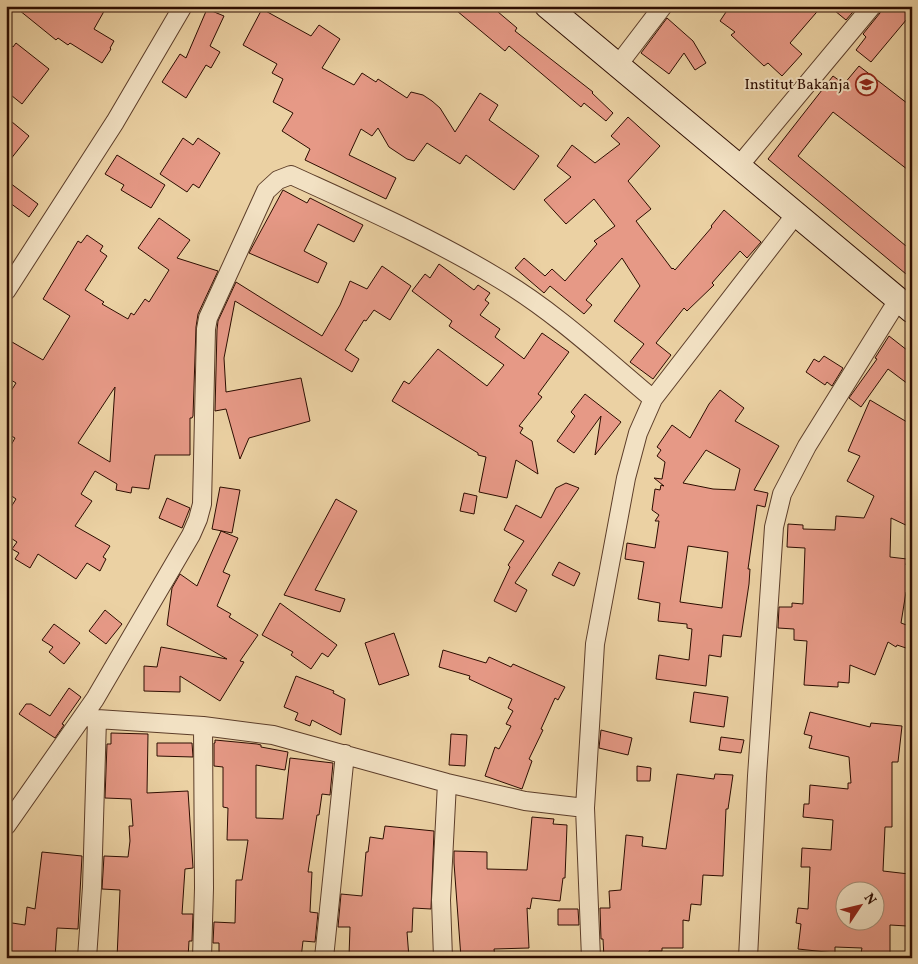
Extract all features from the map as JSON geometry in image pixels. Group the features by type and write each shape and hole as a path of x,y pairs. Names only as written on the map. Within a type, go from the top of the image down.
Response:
{"main road":[{"path":"547,6 905,306"}],"street":[{"path":"6,291 115,122 183,6"},
{"path":"618,65 663,6"},
{"path":"738,167 872,6"},
{"path":"87,958 92,887 90,717 95,699 174,565 198,519 202,504 206,329 208,318 266,191 278,180 291,175 413,231 498,278 542,307 653,399"},
{"path":"591,958 585,808 594,644 626,478 638,432 653,399 796,214"},
{"path":"748,958 757,776 774,527 782,494 807,446 905,306"},
{"path":"90,717 203,726 273,735 447,783 525,800 585,808"},
{"path":"6,826 90,717"},
{"path":"202,958 204,888 203,726"},
{"path":"324,958 345,754"},
{"path":"443,958 441,900 447,783"}],"building":[{"path":"14,6 107,6 94,29 114,41 111,49 102,63 70,43 68,45 58,38 56,40"},
{"path":"451,6 491,6 517,28 515,31 593,92 613,113 606,121 584,103 581,107 509,46 505,51"},
{"path":"730,6 822,6 790,43 802,54 782,76 768,63 764,66 731,35 735,32 720,21"},
{"path":"829,6 858,6 846,20"},
{"path":"882,6 912,6 912,13 871,62 856,50 866,37 863,34 880,13"},
{"path":"207,9 224,16 210,46 220,52 211,68 206,65 186,98 162,82 180,54 186,58"},
{"path":"262,9 311,36 319,25 340,39 322,68 354,85 362,73 376,82 378,79 407,98 411,92 423,95 440,108 455,132 480,93 498,105 489,120 539,156 514,190 466,155 460,164 427,143 414,161 407,159 389,147 378,128 372,136 361,129 349,155 396,178 386,199 305,160 310,149 282,131 293,113 273,102 283,79 272,73 277,64 243,45"},
{"path":"667,18 693,41 706,63 695,70 684,53 669,74 641,53"},
{"path":"6,41 13,47 16,43 49,69 22,104 6,91"},
{"path":"859,66 912,107 912,173 833,112 798,156 912,251 912,279 768,159 833,76 844,84"},
{"path":"6,117 29,136 6,165"},
{"path":"628,117 660,146 628,181 651,209 636,221 672,269 675,270 724,210 761,242 747,258 740,251 712,283 714,285 687,311 684,308 656,343 671,355 653,379 630,362 644,344 614,321 640,286 622,258 586,300 592,305 584,314 550,286 544,293 515,268 524,258 545,276 552,269 565,281 597,244 594,241 615,226 594,199 566,224 544,200 571,177 557,166 572,145 595,163 620,144 611,136"},
{"path":"183,138 193,145 198,138 220,153 199,188 193,184 187,192 160,174"},
{"path":"117,155 165,185 151,208 121,190 124,185 105,174"},
{"path":"6,180 38,204 29,217 6,200"},
{"path":"283,190 307,203 310,198 363,225 354,242 318,224 304,251 327,263 318,283 249,253"},
{"path":"159,218 190,240 177,258 218,271 198,314 196,327 193,416 190,418 190,455 155,455 149,489 132,487 131,493 116,490 117,484 95,471 81,494 92,501 75,526 110,546 103,557 106,559 100,571 87,563 76,579 38,554 30,568 15,559 19,553 12,549 17,542 6,535 6,515 16,499 6,492 6,454 15,438 6,433 6,399 16,383 6,377 6,351 12,342 43,360 70,316 43,299 78,241 81,243 87,235 103,246 100,251 107,256 85,290 104,302 102,304 128,319 131,313 134,315 145,299 149,302 169,270 138,248","holes":["115,387 110,462 78,443"]},
{"path":"439,264 474,290 478,285 490,293 485,300 489,303 480,315 500,329 495,337 524,359 542,333 569,352 538,394 542,397 519,426 523,428 520,433 532,441 538,474 516,460 507,498 479,492 486,457 478,455 478,453 392,401 404,381 409,384 438,349 487,386 504,365 449,326 452,321 412,291 425,274 430,278"},
{"path":"382,266 411,286 390,320 374,310 366,321 364,320 345,350 359,359 352,372 235,301 224,358 226,392 301,378 310,421 249,438 240,459 226,409 215,411 218,321 236,282 322,336 340,305 350,281 367,289"},
{"path":"889,336 912,354 912,387 888,369 861,407 849,398 877,359 875,358"},
{"path":"824,356 843,368 832,386 827,382 825,385 806,372 814,359 819,362"},
{"path":"720,390 744,408 735,421 779,446 754,490 768,493 765,507 757,505 748,569 750,569 749,584 741,637 723,635 721,657 709,655 706,686 656,679 659,655 689,660 692,629 687,628 687,624 658,621 660,603 638,599 644,562 625,559 627,543 655,548 659,521 655,521 659,515 652,510 655,489 660,490 661,485 664,486 654,478 662,479 665,462 657,456 661,450 657,447 672,425 690,438 709,404","holes":["706,450 740,469 735,490 713,489 683,483","688,546 728,552 722,608 680,602"]},
{"path":"585,394 621,422 595,455 601,416 574,453 557,441 575,416 571,412"},
{"path":"870,400 912,425 912,528 891,518 890,557 907,559 906,565 910,566 909,571 912,571 912,593 906,592 901,623 912,627 912,650 897,645 896,647 888,642 875,675 850,665 849,683 838,682 838,687 804,685 807,641 794,640 794,629 778,628 779,607 792,607 792,603 803,604 805,548 787,547 788,524 803,525 803,529 835,530 836,516 864,518 874,496 847,481 860,456 848,451"},
{"path":"566,483 579,488 515,583 527,590 516,612 494,601 510,567 508,565 524,541 504,530 516,505 541,518 556,488"},
{"path":"220,487 240,490 232,533 212,529"},
{"path":"464,493 477,496 474,514 460,511"},
{"path":"167,498 190,508 182,528 159,518"},
{"path":"336,499 357,511 315,590 345,599 340,612 284,595"},
{"path":"221,531 238,538 223,572 230,575 217,606 231,614 229,617 258,635 240,661 244,662 220,701 180,676 180,692 144,691 144,666 157,667 161,647 227,659 167,625 172,588 180,574 197,586"},
{"path":"559,562 580,573 574,586 552,575"},
{"path":"280,603 337,645 328,657 322,653 311,669 291,655 293,652 262,635"},
{"path":"105,610 122,624 106,644 89,631"},
{"path":"54,624 80,643 64,664 49,652 53,647 42,640"},
{"path":"394,633 409,675 379,685 365,643"},
{"path":"443,650 486,663 489,657 511,667 513,664 565,687 558,700 555,698 541,729 543,730 529,759 532,761 522,789 485,776 495,747 499,749 511,726 506,724 513,711 508,708 512,699 469,679 470,676 439,667"},
{"path":"296,676 334,691 333,693 345,699 341,735 312,720 310,726 295,720 298,713 284,707"},
{"path":"69,688 81,697 62,724 64,725 55,738 19,714 26,704 31,704 50,716"},
{"path":"694,692 728,697 724,727 690,722"},
{"path":"810,712 870,727 871,723 902,726 898,762 892,762 892,827 885,827 883,871 909,874 907,903 909,903 907,926 890,925 890,953 861,953 862,948 835,947 835,953 798,949 801,924 796,923 798,908 808,909 810,867 801,867 802,848 831,850 833,820 803,817 804,804 809,804 810,785 848,789 848,783 851,783 849,757 809,748 812,736 804,734"},
{"path":"601,730 632,738 628,755 599,748"},
{"path":"111,733 148,734 147,793 188,791 193,868 185,869 182,914 193,914 192,941 189,941 188,958 117,958 120,890 102,889 104,856 128,857 129,826 133,826 131,799 105,798 107,744 111,744"},
{"path":"451,734 467,735 465,766 449,765"},
{"path":"721,737 744,740 741,753 719,750"},
{"path":"215,740 257,744 261,745 261,747 288,752 285,770 256,765 256,818 283,819 290,758 333,763 330,795 322,794 308,872 312,872 310,912 318,913 315,942 303,941 301,958 219,958 219,943 213,943 214,922 235,923 236,880 242,880 248,840 227,840 228,808 223,807 223,767 214,766"},
{"path":"157,743 192,743 193,757 157,756"},
{"path":"637,766 651,768 650,781 637,781"},
{"path":"677,774 714,779 715,774 733,775 728,809 726,809 723,876 703,875 701,905 691,904 689,921 683,920 683,948 662,948 662,951 649,951 649,958 604,958 600,908 610,908 609,891 621,890 626,835 643,837 642,846 666,849"},
{"path":"532,817 554,819 553,824 567,825 565,878 563,878 560,901 532,898 530,909 527,908 529,948 494,949 495,958 461,958 454,851 487,852 487,869 527,870"},
{"path":"385,826 434,831 431,909 413,908 412,932 407,932 409,958 349,956 350,927 338,927 341,894 362,896 366,852 368,852 370,837 383,839"},
{"path":"42,852 82,856 78,929 57,928 55,958 28,958 6,955 6,922 25,925 27,907 35,909"},
{"path":"558,909 578,909 579,925 558,925"}],"place":[{"name":"Institut Bakanja","path":"866,85"}]}
